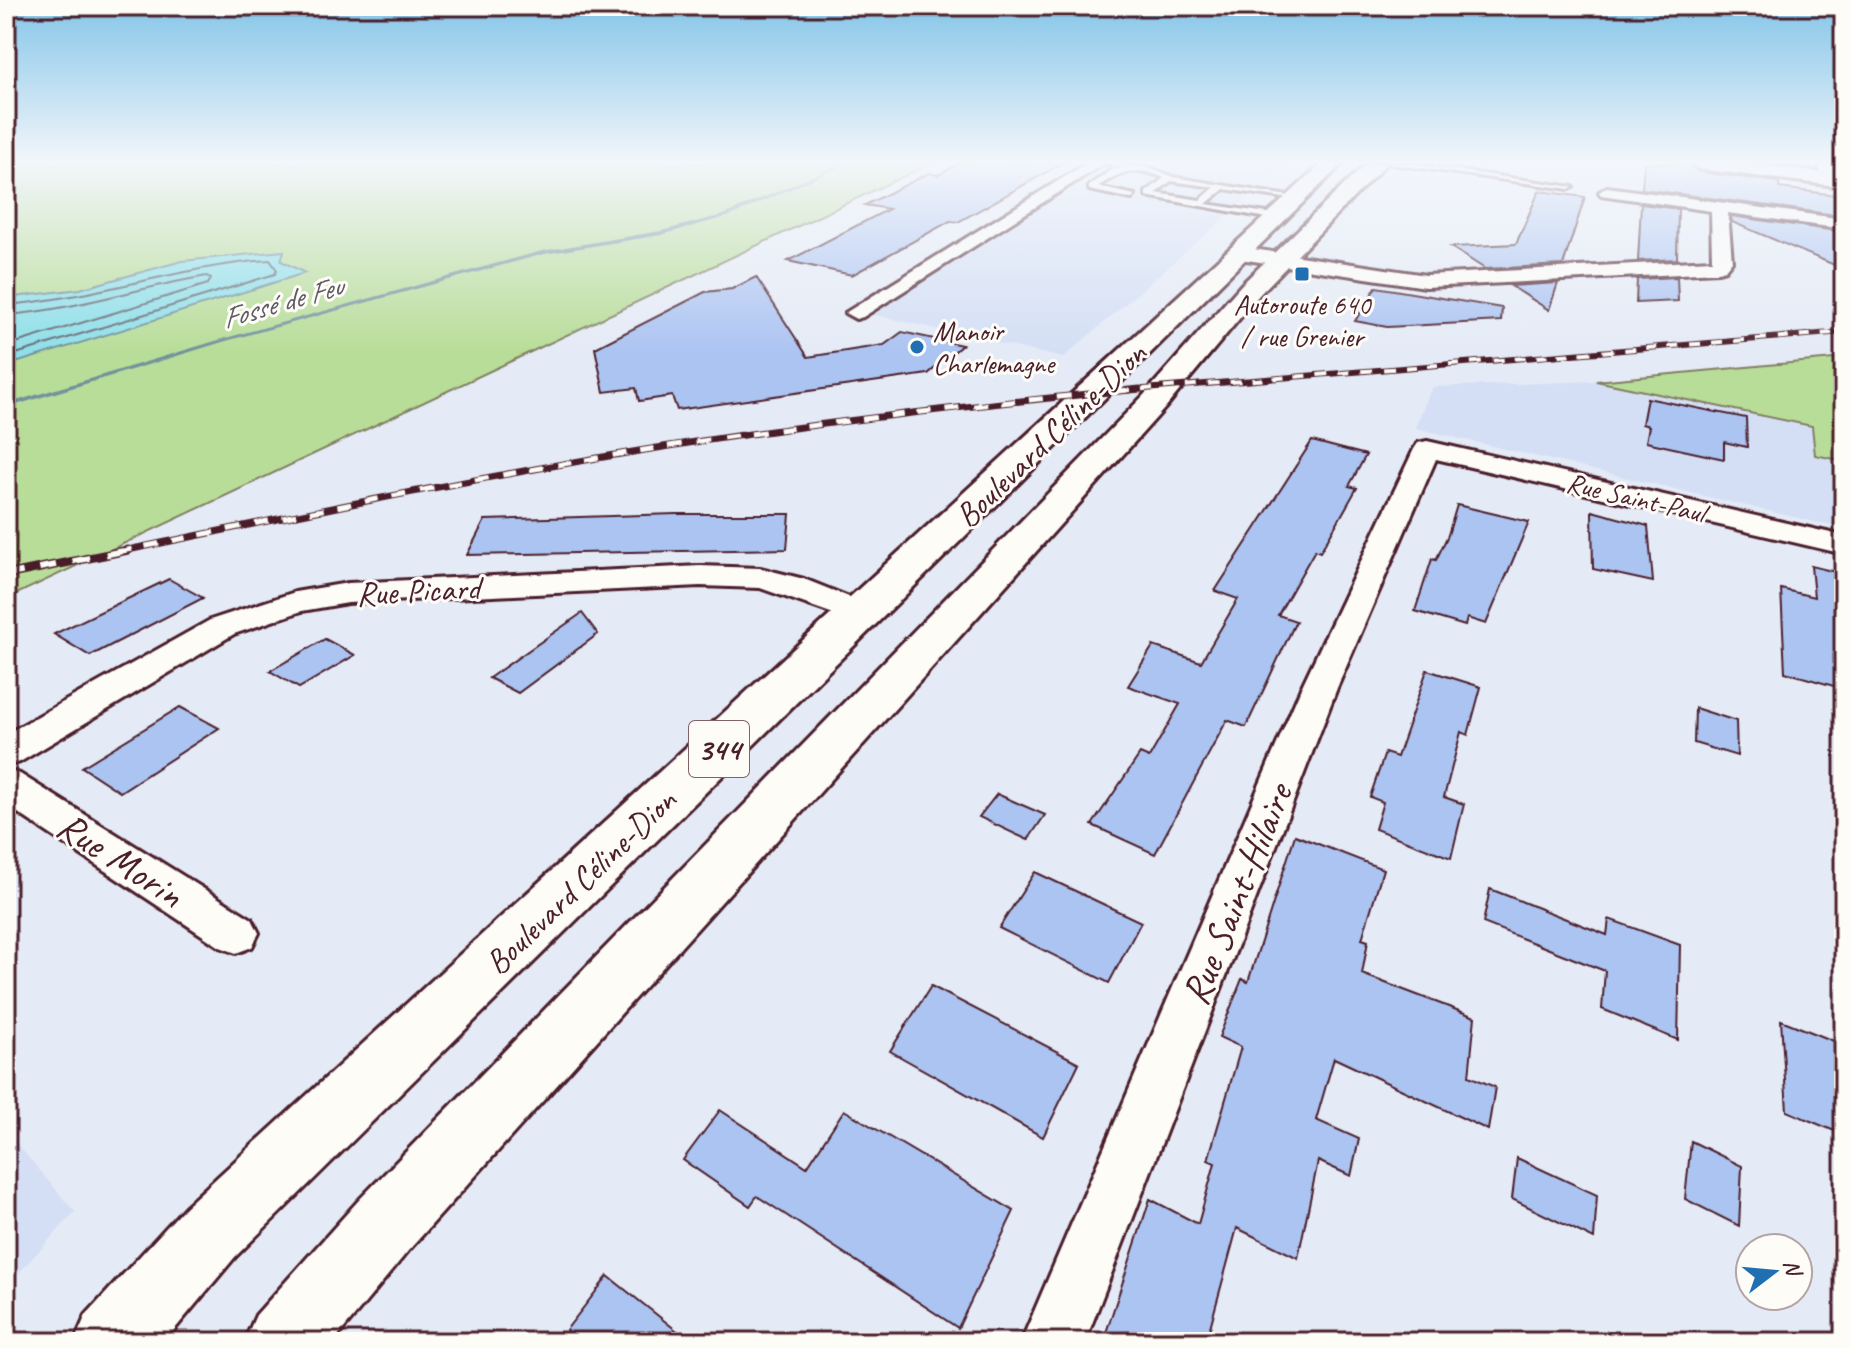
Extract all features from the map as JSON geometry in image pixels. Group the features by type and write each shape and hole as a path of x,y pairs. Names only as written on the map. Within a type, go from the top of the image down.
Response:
{"main road":[{"name":"Boulevard Céline-Dion","path":"113,1342 210,1232 862,614 1278,226"},
{"name":"Boulevard Céline-Dion","path":"283,1342 383,1226 1154,402 1273,232 1282,226"}],"street":[{"path":"856,313 997,226"},
{"path":"1273,232 1435,282 1716,267 1722,261 1720,226"},
{"name":"Rue Saint-Paul","path":"1427,449 1844,545"},
{"name":"Rue Saint-Hilaire","path":"1053,1342 1319,688 1427,449"},
{"name":"Rue Picard","path":"6,752 222,627 295,602 348,593 689,577 745,578 793,586 862,614"},
{"name":"Rue Morin","path":"6,785 236,933"}],"lane":[{"path":"1257,226 1273,232"},
{"path":"1266,226 1273,232"}],"shaded area":[{"path":"1012,226 1215,226 1063,358 871,314"},
{"path":"1596,381 1813,426 1815,454 1844,461 1844,529 1415,428 1432,387"},
{"path":"6,1131 75,1212 6,1287"}],"green space":[{"path":"6,226 798,226 6,599"},
{"path":"1844,358 1844,461 1815,455 1812,426 1596,381"}],"water":[{"path":"284,251 281,261 305,273 6,366 6,298 80,289 182,261"}],"building":[{"path":"856,226 941,226 852,275 788,261"},
{"path":"1524,226 1576,226 1563,265 1485,269 1451,247 1516,244"},
{"path":"1640,226 1678,226 1677,259 1638,261"},
{"path":"1741,226 1801,226 1844,232 1844,269"},
{"name":"Manoir Charlemagne","path":"756,277 808,357 884,345 902,332 962,345 928,374 677,410 672,396 639,401 636,388 604,392 595,348 705,292 732,289"},
{"path":"1677,277 1678,301 1636,303 1637,279"},
{"path":"1558,283 1549,310 1511,286"},
{"path":"1376,287 1502,308 1501,321 1387,327 1355,321"},
{"path":"1647,398 1746,418 1747,447 1724,442 1724,459 1646,442 1649,426 1642,424"},
{"path":"1312,441 1366,455 1349,486 1357,488 1320,552 1315,550 1278,615 1296,621 1246,727 1227,720 1155,854 1092,825 1140,754 1149,758 1180,704 1128,686 1153,646 1201,662 1238,599 1215,591"},
{"path":"1457,505 1529,522 1486,624 1467,618 1465,626 1415,611 1432,559 1436,560 1448,535"},
{"path":"1592,511 1648,526 1653,582 1593,569"},
{"path":"790,514 787,549 467,555 485,520"},
{"path":"1811,566 1844,574 1844,689 1785,672 1781,589 1814,597"},
{"path":"169,579 203,598 90,656 54,634"},
{"path":"582,613 598,634 518,693 489,678"},
{"path":"325,639 355,655 299,688 270,671"},
{"path":"1427,670 1481,687 1468,735 1461,732 1444,797 1464,804 1451,858 1375,829 1383,802 1370,797 1385,753 1397,757"},
{"path":"180,707 219,728 120,792 82,767"},
{"path":"1695,708 1736,721 1737,756 1694,743"},
{"path":"997,794 1045,815 1028,840 979,817"},
{"path":"1295,835 1383,869 1362,939 1368,941 1362,974 1475,1017 1469,1076 1495,1087 1488,1130 1334,1058 1316,1120 1359,1139 1351,1176 1318,1161 1298,1258 1237,1228 1206,1342 1103,1342 1150,1199 1198,1224 1215,1163 1208,1160 1241,1047 1219,1037 1242,979 1248,982"},
{"path":"1035,872 1141,922 1109,983 999,928"},
{"path":"1490,889 1607,935 1609,919 1680,945 1678,1040 1602,1009 1605,971 1483,923"},
{"path":"931,986 1079,1063 1043,1137 890,1051"},
{"path":"1781,1020 1844,1045 1844,1135 1787,1111"},
{"path":"720,1110 807,1167 844,1110 1014,1211 958,1328 757,1196 750,1206 683,1160"},
{"path":"1691,1141 1742,1166 1739,1226 1685,1199"},
{"path":"1517,1158 1597,1195 1594,1239 1512,1199"},
{"path":"608,1276 691,1342 581,1342 566,1330"}],"waterway":[{"name":"Fossé de Feu","path":"6,406 224,340 544,252 687,226"}],"railway":[{"path":"1120,391 1844,332"},
{"path":"118,552 478,479 695,442 918,412 1140,389"},
{"path":"6,575 128,550"}],"place":[{"name":"Autoroute 640 / rue Grenier","path":"1302,274"},
{"name":"Manoir Charlemagne","path":"917,347"}]}
